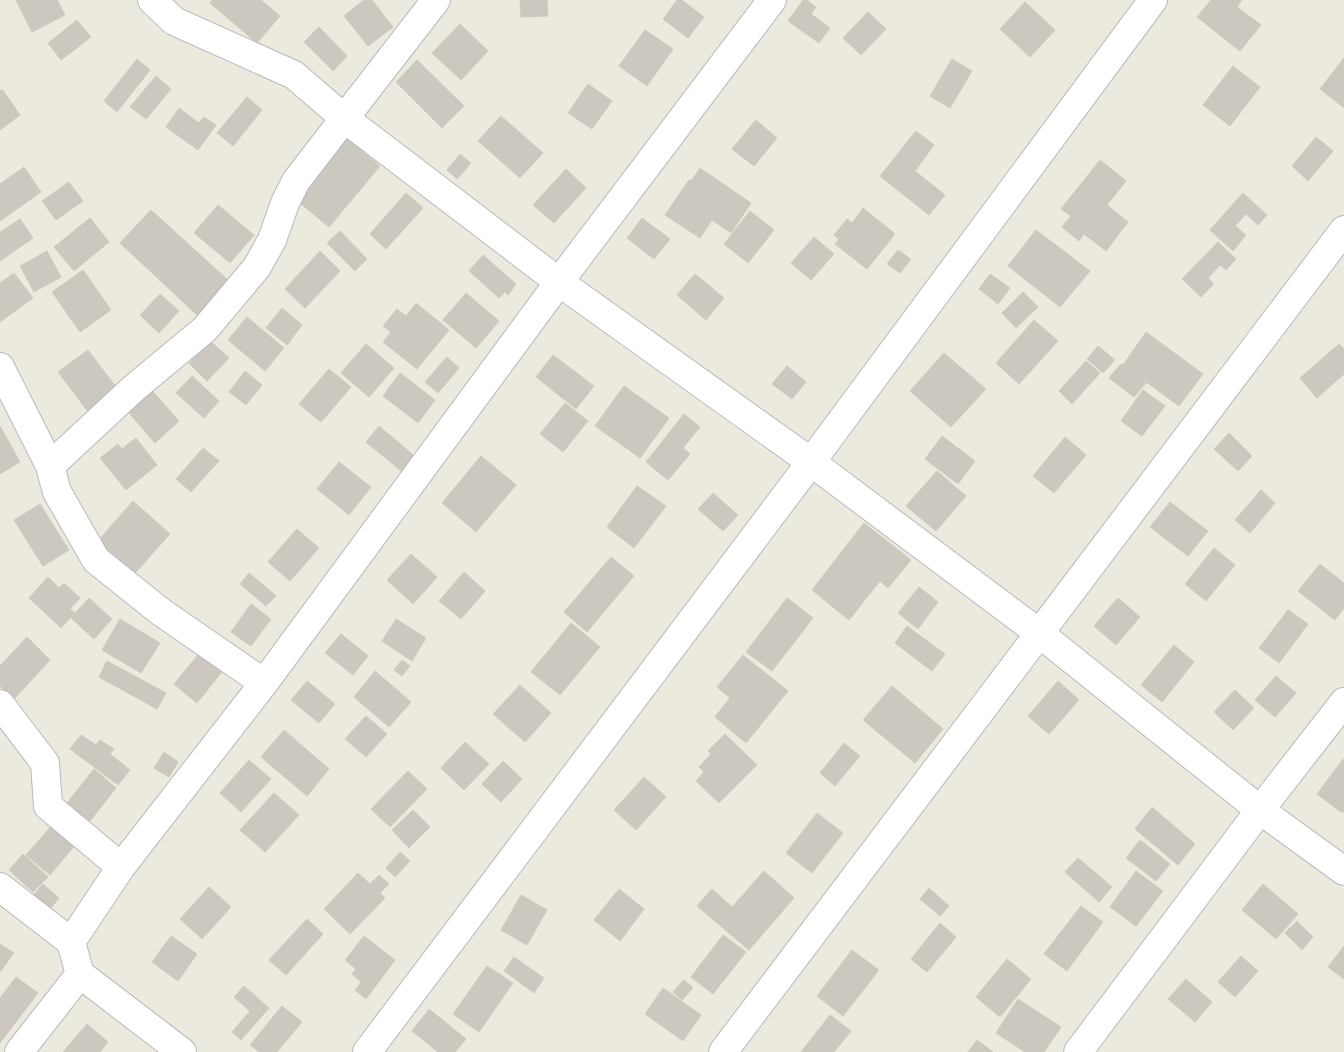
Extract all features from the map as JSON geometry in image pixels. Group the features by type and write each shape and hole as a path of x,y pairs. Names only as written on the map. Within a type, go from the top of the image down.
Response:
{"street":[{"path":"152,0 174,22 294,76 344,118 559,282 811,462 1039,633 1260,810 1344,871"},
{"path":"50,466 134,388 205,329 257,267 272,240 285,203 296,181 436,0"},
{"path":"72,942 120,867 264,683 559,282 772,0"},
{"path":"366,1052 811,462 1153,0"},
{"path":"723,1052 1344,230"},
{"path":"0,367 50,466 57,492 96,560 161,612 264,683"},
{"path":"1078,1052 1260,810 1344,702"},
{"path":"0,704 45,763 48,806 120,867"},
{"path":"0,887 72,942 80,974 182,1052"},
{"path":"18,1052 80,974"}],"building":[{"path":"16,0 57,0 65,15 32,32"},
{"path":"212,0 261,0 280,16 257,43 210,3"},
{"path":"364,0 372,0 393,27 368,46 344,16"},
{"path":"520,0 547,0 548,16 521,17"},
{"path":"677,0 682,0 704,17 688,38 663,19"},
{"path":"803,0 807,0 816,7 811,14 830,28 819,43 788,21"},
{"path":"1211,0 1242,0 1237,7 1261,25 1240,51 1197,17"},
{"path":"1025,2 1055,30 1030,57 1000,29"},
{"path":"868,12 886,29 861,55 843,38"},
{"path":"77,20 91,37 61,60 48,43"},
{"path":"460,24 488,51 461,80 432,53"},
{"path":"319,27 347,56 333,71 304,42"},
{"path":"645,30 673,49 647,86 619,66"},
{"path":"1344,58 1344,108 1320,89"},
{"path":"137,59 150,70 117,112 104,101"},
{"path":"952,59 972,71 950,108 930,96"},
{"path":"417,60 464,106 442,128 396,82"},
{"path":"1233,66 1260,87 1230,126 1203,105"},
{"path":"156,76 171,89 146,119 130,107"},
{"path":"588,84 612,101 592,129 568,113"},
{"path":"2,89 20,115 0,130 0,91"},
{"path":"247,97 262,110 233,146 217,133"},
{"path":"179,108 199,123 204,117 216,125 198,150 166,127"},
{"path":"501,116 543,153 520,178 478,141"},
{"path":"756,120 777,138 754,166 732,149"},
{"path":"916,131 934,145 915,171 945,195 929,215 880,176"},
{"path":"345,137 380,166 329,227 294,198"},
{"path":"1316,137 1333,151 1308,181 1292,166"},
{"path":"460,154 471,163 457,179 447,170"},
{"path":"1100,160 1126,181 1107,205 1128,222 1106,251 1084,234 1079,241 1062,227 1071,216 1061,209"},
{"path":"24,167 41,192 0,221 0,184"},
{"path":"700,168 751,203 731,233 712,220 700,238 665,215 689,180 691,181"},
{"path":"566,169 586,188 554,223 533,205"},
{"path":"69,182 83,201 56,220 42,201"},
{"path":"406,193 423,208 386,249 370,234"},
{"path":"1243,193 1267,215 1258,225 1246,214 1235,226 1246,235 1233,251 1210,230"},
{"path":"218,205 254,235 230,263 194,233"},
{"path":"863,208 895,234 867,269 835,244 839,239 834,235 847,219 852,223"},
{"path":"151,210 229,281 197,315 120,243"},
{"path":"750,211 774,230 748,263 724,244"},
{"path":"90,218 109,242 74,271 54,247"},
{"path":"642,218 670,239 654,259 627,238"},
{"path":"20,219 33,238 0,261 0,232"},
{"path":"1036,230 1090,271 1060,307 1008,266"},
{"path":"340,231 367,259 355,271 327,243"},
{"path":"814,237 834,254 811,280 791,263"},
{"path":"1218,242 1236,259 1226,270 1220,265 1208,278 1214,284 1201,297 1182,279"},
{"path":"898,250 911,259 900,273 887,264"},
{"path":"47,251 61,277 34,292 20,266"},
{"path":"320,251 340,271 305,308 285,289"},
{"path":"483,255 516,284 508,295 505,292 499,298 469,271"},
{"path":"83,270 111,310 80,332 52,292"},
{"path":"14,273 33,298 0,322 0,283"},
{"path":"695,274 724,298 706,320 677,295"},
{"path":"990,274 1010,288 998,304 979,289"},
{"path":"1023,292 1038,307 1016,328 1002,313"},
{"path":"466,293 499,321 476,348 443,320"},
{"path":"160,294 179,311 159,333 140,315"},
{"path":"416,303 449,330 417,369 383,342 391,332 383,326 397,309 406,316"},
{"path":"282,308 302,325 287,345 266,328"},
{"path":"247,317 284,348 265,371 228,340"},
{"path":"1034,320 1058,341 1019,384 996,363"},
{"path":"1146,332 1203,374 1179,406 1123,365"},
{"path":"210,341 229,358 207,381 189,363"},
{"path":"366,344 394,368 369,397 341,373"},
{"path":"1339,344 1344,349 1344,374 1317,398 1300,378"},
{"path":"1098,346 1115,360 1103,373 1087,359"},
{"path":"88,350 119,391 89,413 58,372"},
{"path":"944,353 986,389 951,427 910,391"},
{"path":"553,355 594,386 576,409 536,377"},
{"path":"447,357 459,368 438,393 425,382"},
{"path":"1086,361 1100,373 1072,404 1059,391"},
{"path":"1121,364 1146,383 1134,397 1109,378"},
{"path":"787,366 806,382 792,399 772,384"},
{"path":"329,369 351,387 321,422 299,404"},
{"path":"245,371 262,385 246,405 229,392"},
{"path":"400,373 435,400 418,423 383,396"},
{"path":"192,376 219,401 204,418 176,393"},
{"path":"147,385 179,421 155,443 123,406"},
{"path":"624,386 669,418 640,458 595,426"},
{"path":"1143,390 1165,406 1142,436 1121,421"},
{"path":"565,403 588,421 563,452 540,434"},
{"path":"684,414 700,427 683,448 690,454 668,480 646,462"},
{"path":"0,426 20,462 0,474"},
{"path":"379,426 418,459 405,474 366,442"},
{"path":"1229,433 1252,456 1238,471 1214,449"},
{"path":"942,436 975,461 958,484 925,459"},
{"path":"1065,437 1086,455 1054,493 1033,476"},
{"path":"136,438 157,465 126,490 100,458 118,444 122,449"},
{"path":"203,448 219,461 191,492 176,479"},
{"path":"481,456 516,485 476,532 442,503"},
{"path":"339,462 371,487 349,515 317,489"},
{"path":"937,471 966,496 936,531 906,506"},
{"path":"637,486 666,506 634,548 607,527"},
{"path":"1261,490 1275,503 1250,533 1235,520"},
{"path":"713,493 738,515 723,531 698,509"},
{"path":"133,501 170,534 135,573 98,541"},
{"path":"1170,502 1208,531 1188,556 1150,527"},
{"path":"40,504 69,550 43,566 14,520"},
{"path":"864,523 911,560 888,588 880,581 849,620 812,590"},
{"path":"297,529 319,548 290,581 268,562"},
{"path":"1214,548 1235,565 1206,601 1185,584"},
{"path":"411,554 437,577 413,604 387,580"},
{"path":"611,557 634,576 587,632 564,612"},
{"path":"1320,564 1344,583 1344,608 1335,620 1298,591"},
{"path":"464,572 485,591 461,619 439,601"},
{"path":"249,573 276,596 266,606 240,584"},
{"path":"48,577 59,588 64,583 80,598 70,609 75,613 61,628 29,598"},
{"path":"919,587 938,602 918,629 898,613"},
{"path":"89,598 112,619 94,639 71,618"},
{"path":"787,598 813,618 772,671 746,652"},
{"path":"1118,598 1140,617 1116,645 1094,626"},
{"path":"251,604 271,619 251,646 231,632"},
{"path":"1288,610 1308,624 1279,663 1259,648"},
{"path":"120,619 160,643 141,673 102,650"},
{"path":"396,619 426,638 412,661 382,641"},
{"path":"571,623 600,647 560,695 531,672"},
{"path":"907,626 945,654 932,671 895,643"},
{"path":"341,634 368,656 353,675 325,653"},
{"path":"27,637 50,660 14,699 0,686 0,666"},
{"path":"1174,645 1194,662 1162,702 1141,685"},
{"path":"202,650 225,668 197,703 174,684"},
{"path":"743,655 788,691 746,743 715,717 730,698 717,687"},
{"path":"402,660 410,666 402,676 394,670"},
{"path":"107,661 166,693 157,709 99,677"},
{"path":"375,671 411,702 389,727 354,697"},
{"path":"1276,676 1296,693 1275,717 1255,700"},
{"path":"307,681 335,704 319,723 291,700"},
{"path":"1058,681 1079,700 1049,734 1028,716"},
{"path":"520,685 551,713 525,742 493,714"},
{"path":"892,686 943,729 915,763 863,720"},
{"path":"1235,690 1254,708 1233,730 1214,712"},
{"path":"366,716 387,734 366,757 345,739"},
{"path":"284,730 329,769 307,796 261,757"},
{"path":"725,734 757,765 719,803 696,781 704,772 699,767 711,754 708,751"},
{"path":"81,735 96,745 100,740 114,749 110,754 130,770 118,785 70,749"},
{"path":"465,742 489,764 464,790 441,768"},
{"path":"844,743 860,756 835,786 820,773"},
{"path":"164,752 178,762 169,777 154,768"},
{"path":"1343,759 1344,811 1342,813 1317,794"},
{"path":"249,760 271,779 241,812 220,793"},
{"path":"503,761 522,779 501,802 482,784"},
{"path":"94,769 116,788 90,821 67,803"},
{"path":"408,771 427,789 390,827 371,809"},
{"path":"644,777 666,797 636,830 614,810"},
{"path":"274,793 299,815 265,852 240,830"},
{"path":"1152,807 1195,844 1178,865 1135,829"},
{"path":"413,810 430,827 409,848 392,830"},
{"path":"817,813 843,833 812,873 786,853"},
{"path":"53,824 76,844 50,875 26,855"},
{"path":"1140,840 1170,864 1156,881 1126,858"},
{"path":"400,852 410,861 395,877 386,868"},
{"path":"23,854 48,877 33,892 9,870"},
{"path":"1078,858 1112,887 1099,902 1065,872"},
{"path":"764,871 794,898 749,950 697,906 712,889 732,907"},
{"path":"1136,871 1163,891 1136,926 1110,907"},
{"path":"358,873 370,884 379,875 389,884 380,893 385,898 350,934 324,909"},
{"path":"43,884 59,898 46,914 30,899"},
{"path":"1263,884 1298,914 1276,939 1242,910"},
{"path":"209,887 231,907 202,939 180,919"},
{"path":"929,888 949,906 940,916 920,899"},
{"path":"619,889 644,909 620,941 594,920"},
{"path":"521,895 547,910 527,945 501,930"},
{"path":"1081,906 1103,922 1067,971 1044,954"},
{"path":"307,919 323,934 286,975 269,960"},
{"path":"1297,921 1313,937 1302,950 1285,933"},
{"path":"940,923 956,937 927,972 911,959"},
{"path":"723,935 746,952 713,994 691,977"},
{"path":"171,936 197,954 178,981 152,962"},
{"path":"364,936 395,960 366,999 355,990 361,982 352,974 356,969 345,960"},
{"path":"0,944 14,953 0,972"},
{"path":"1344,946 1344,979 1328,967"},
{"path":"852,950 879,970 843,1016 817,996"},
{"path":"1241,956 1258,971 1235,997 1218,982"},
{"path":"514,957 544,978 534,993 504,971"},
{"path":"1007,959 1031,979 1000,1017 976,997"},
{"path":"487,966 513,983 479,1032 453,1014"},
{"path":"16,977 38,993 0,1043 0,998"},
{"path":"1186,979 1212,1002 1195,1022 1168,999"},
{"path":"684,980 693,988 682,1000 673,992"},
{"path":"244,986 269,1008 241,1040 232,1032 250,1011 234,997"},
{"path":"663,988 701,1015 683,1041 645,1014"},
{"path":"1018,999 1061,1027 1044,1052 1025,1052 996,1033"},
{"path":"282,1006 302,1022 277,1052 259,1052 250,1045"},
{"path":"429,1009 466,1039 455,1052 438,1052 412,1031"},
{"path":"830,1015 851,1031 834,1052 801,1052"},
{"path":"87,1024 108,1042 100,1052 63,1052"},
{"path":"977,1040 993,1052 968,1052"}]}
